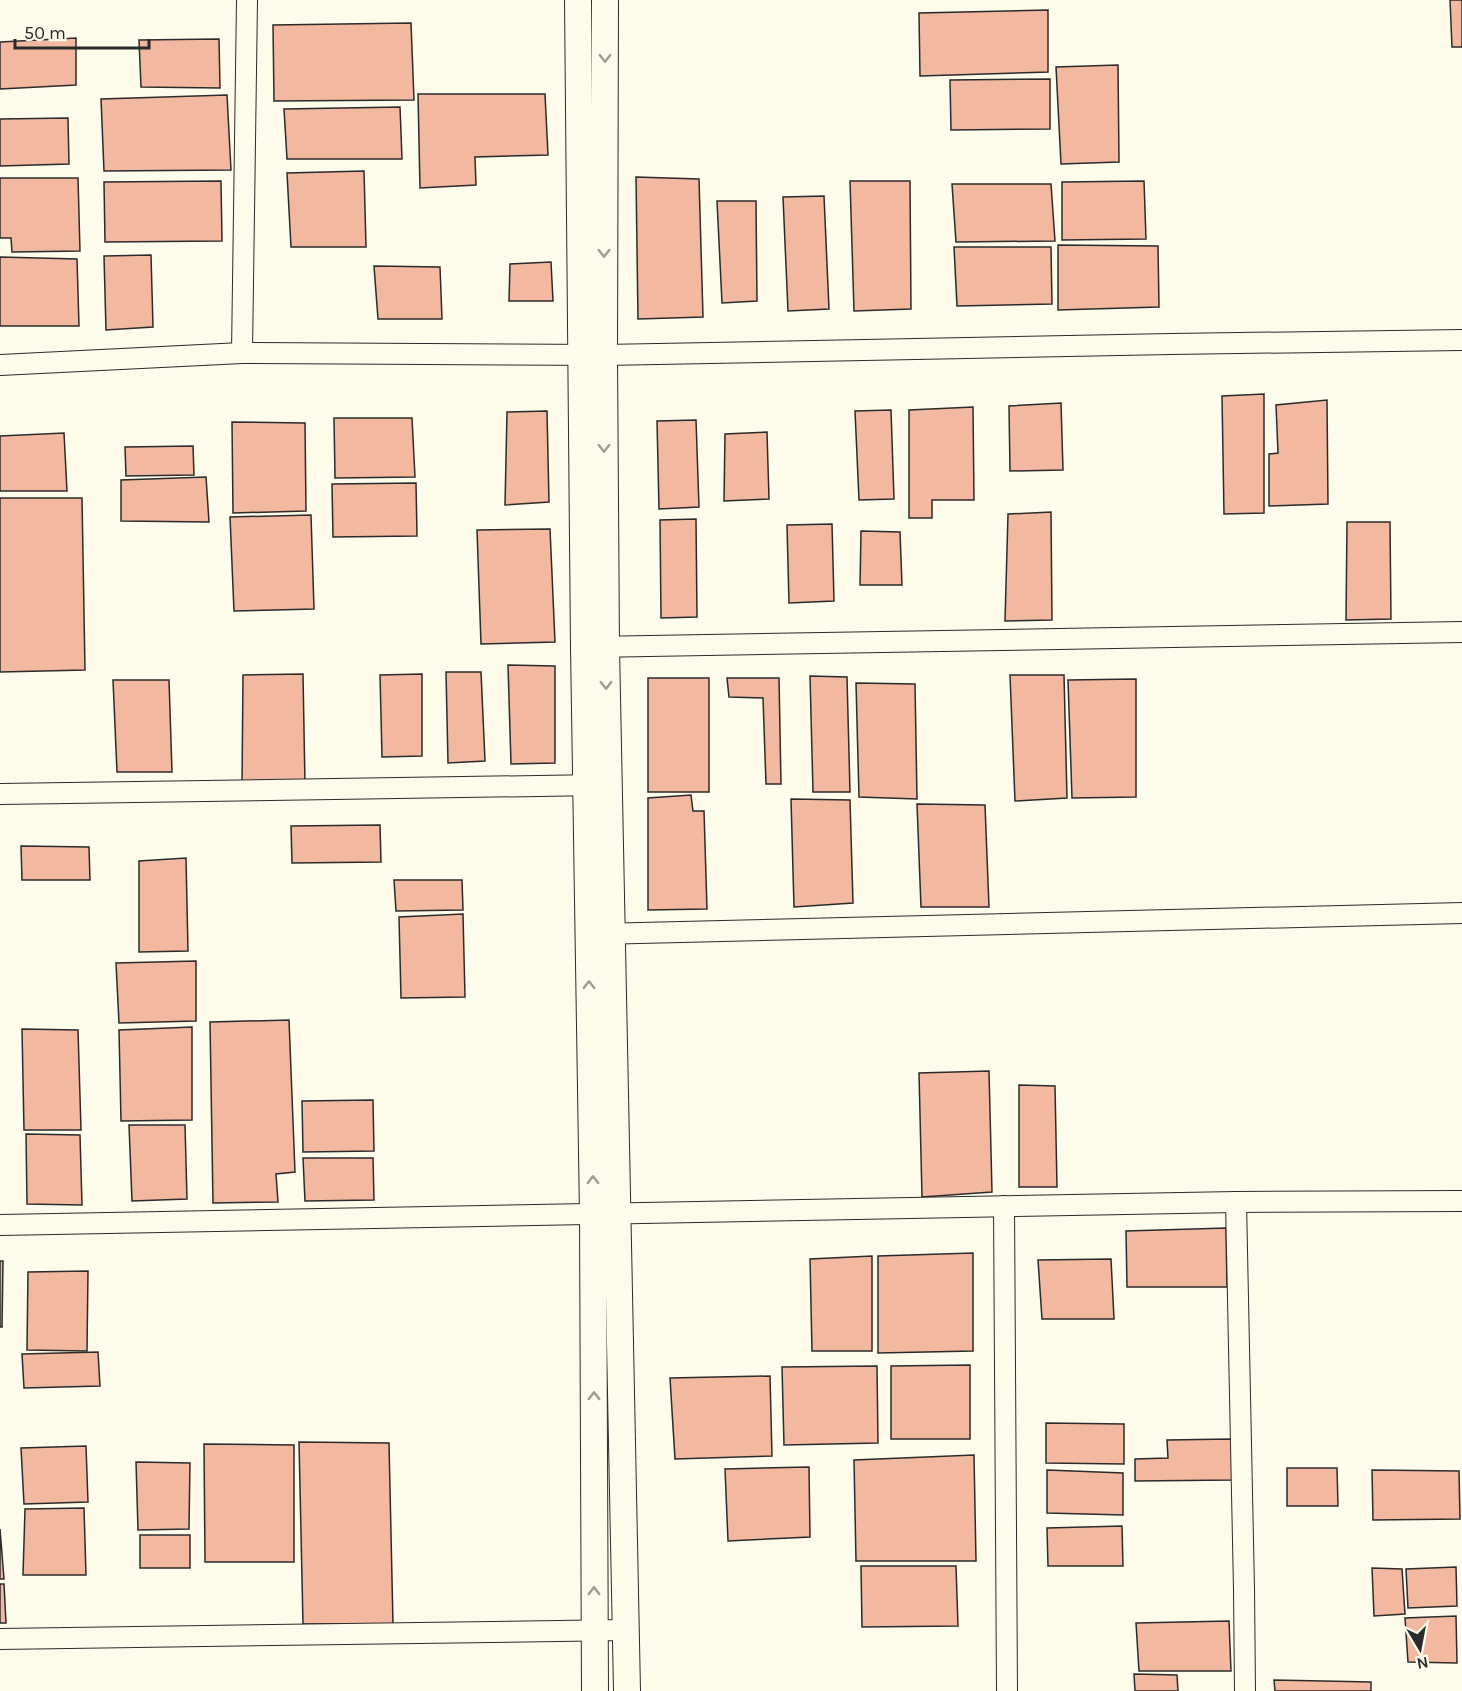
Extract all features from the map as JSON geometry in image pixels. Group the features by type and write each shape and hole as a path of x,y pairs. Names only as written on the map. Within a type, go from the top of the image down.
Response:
{"main road":[{"path":"578,0 592,89"},
{"path":"605,0 592,89 595,647 605,1214 625,1554 627,1691"},
{"path":"595,1691 594,1554 605,1214"},
{"path":"594,1554 625,1554"}],"street":[{"path":"242,352 248,0"},
{"path":"0,365 242,352 592,355 1462,340"},
{"path":"595,647 1462,632"},
{"path":"0,794 597,785"},
{"path":"600,934 1462,913"},
{"path":"0,1224 1236,1202 1462,1201"},
{"path":"1236,1202 1245,1691"},
{"path":"1004,1206 1007,1691"},
{"path":"0,1639 626,1629"}],"building":[{"path":"1450,0 1462,0 1462,47 1452,47"},
{"path":"1048,10 1048,72 920,76 919,13"},
{"path":"411,23 414,100 274,101 273,25"},
{"path":"76,38 76,85 0,89 0,42"},
{"path":"219,39 220,88 141,87 139,40"},
{"path":"1118,65 1119,162 1061,164 1056,67"},
{"path":"1050,79 1050,129 951,130 950,80"},
{"path":"418,94 545,94 548,155 475,157 476,185 420,188"},
{"path":"227,95 231,170 104,171 101,99"},
{"path":"400,107 402,159 287,159 284,109"},
{"path":"68,118 69,164 0,166 0,119"},
{"path":"364,171 366,247 291,247 287,173"},
{"path":"636,177 699,179 703,317 638,319"},
{"path":"0,178 78,178 80,251 12,252 11,238 0,238"},
{"path":"221,181 222,241 105,242 104,182"},
{"path":"850,181 910,181 911,309 854,311"},
{"path":"1144,181 1146,239 1062,240 1062,182"},
{"path":"952,184 1051,184 1055,241 956,242"},
{"path":"824,196 829,309 788,311 783,197"},
{"path":"717,201 756,201 757,301 722,303"},
{"path":"1058,245 1158,246 1159,307 1058,310"},
{"path":"954,247 1051,247 1052,304 957,306"},
{"path":"151,255 153,327 106,330 104,256"},
{"path":"0,257 77,259 79,326 0,326"},
{"path":"551,262 553,301 509,301 510,264"},
{"path":"374,266 440,267 442,319 378,319"},
{"path":"1264,394 1264,513 1224,514 1222,396"},
{"path":"1327,400 1328,504 1269,506 1269,454 1278,453 1276,405"},
{"path":"1061,403 1063,470 1010,471 1009,406"},
{"path":"973,407 974,500 932,500 932,518 909,518 909,410"},
{"path":"891,410 894,499 859,500 855,411"},
{"path":"547,411 549,502 505,505 507,412"},
{"path":"334,418 412,418 415,477 335,478"},
{"path":"696,420 699,507 659,509 657,421"},
{"path":"232,422 305,423 306,511 233,513"},
{"path":"767,432 769,499 724,501 725,434"},
{"path":"64,433 67,491 0,491 0,436"},
{"path":"193,446 194,475 126,476 125,447"},
{"path":"206,477 209,522 121,521 121,480"},
{"path":"416,483 417,536 333,537 332,484"},
{"path":"0,498 82,498 85,670 0,672"},
{"path":"1051,512 1052,620 1005,621 1008,514"},
{"path":"311,515 314,609 234,611 230,517"},
{"path":"696,519 697,617 661,618 660,520"},
{"path":"1347,522 1390,522 1391,619 1346,620"},
{"path":"832,524 834,601 789,603 787,525"},
{"path":"550,529 555,642 481,644 477,530"},
{"path":"861,531 900,532 902,585 860,585"},
{"path":"508,665 555,666 555,763 511,764"},
{"path":"446,672 481,672 485,761 448,763"},
{"path":"303,674 305,785 242,785 243,675"},
{"path":"422,674 422,756 382,757 380,675"},
{"path":"1010,675 1064,675 1067,798 1015,801"},
{"path":"810,676 847,677 850,792 813,792"},
{"path":"648,678 709,678 709,792 648,792"},
{"path":"727,678 779,678 781,784 766,784 763,698 729,697"},
{"path":"1136,679 1136,797 1072,798 1068,680"},
{"path":"113,680 169,680 172,772 117,772"},
{"path":"856,683 915,684 917,799 859,797"},
{"path":"691,795 693,811 704,811 707,909 648,910 648,798"},
{"path":"791,799 850,800 853,903 794,907"},
{"path":"917,804 985,805 989,907 921,907"},
{"path":"380,825 381,862 292,863 291,826"},
{"path":"21,846 89,847 90,880 22,880"},
{"path":"186,858 188,951 139,952 139,861"},
{"path":"394,880 462,880 463,910 396,911"},
{"path":"463,914 465,997 401,998 399,917"},
{"path":"196,961 196,1021 119,1023 116,963"},
{"path":"289,1020 295,1172 276,1174 278,1202 213,1203 210,1022"},
{"path":"192,1027 192,1120 121,1121 119,1030"},
{"path":"22,1029 78,1030 81,1130 24,1130"},
{"path":"989,1071 992,1192 922,1197 919,1073"},
{"path":"1019,1085 1055,1086 1057,1187 1019,1187"},
{"path":"373,1100 374,1151 303,1152 302,1101"},
{"path":"129,1125 185,1125 187,1199 132,1201"},
{"path":"26,1134 80,1135 82,1205 27,1204"},
{"path":"303,1158 373,1158 374,1200 305,1201"},
{"path":"1226,1228 1227,1287 1127,1287 1126,1231"},
{"path":"973,1253 973,1351 878,1353 878,1256"},
{"path":"872,1256 872,1351 812,1351 810,1259"},
{"path":"1111,1259 1114,1319 1042,1319 1038,1260"},
{"path":"0,1261 3,1261 2,1327 0,1327"},
{"path":"88,1271 87,1351 27,1350 28,1272"},
{"path":"98,1352 100,1386 24,1388 22,1354"},
{"path":"970,1365 970,1439 891,1439 891,1366"},
{"path":"877,1366 878,1443 784,1445 782,1367"},
{"path":"770,1376 772,1456 675,1459 670,1378"},
{"path":"1046,1423 1124,1424 1124,1464 1046,1463"},
{"path":"1231,1439 1233,1480 1135,1481 1135,1459 1168,1458 1167,1440"},
{"path":"299,1442 389,1443 393,1624 303,1624"},
{"path":"204,1444 294,1445 294,1562 205,1562"},
{"path":"86,1446 88,1502 24,1504 21,1448"},
{"path":"974,1455 976,1561 856,1561 854,1460"},
{"path":"136,1462 190,1463 189,1529 138,1530"},
{"path":"809,1467 810,1537 728,1541 725,1469"},
{"path":"1287,1468 1337,1468 1338,1506 1287,1506"},
{"path":"1047,1470 1123,1473 1123,1515 1047,1513"},
{"path":"1372,1470 1459,1471 1460,1519 1373,1520"},
{"path":"84,1508 86,1575 23,1575 25,1509"},
{"path":"1122,1526 1123,1566 1048,1566 1047,1528"},
{"path":"0,1529 4,1579 0,1579"},
{"path":"140,1535 190,1535 190,1568 140,1568"},
{"path":"861,1566 956,1566 958,1626 862,1627"},
{"path":"1456,1567 1457,1606 1408,1608 1406,1569"},
{"path":"1372,1568 1402,1569 1405,1614 1374,1616"},
{"path":"0,1584 4,1584 6,1623 0,1623"},
{"path":"1456,1616 1457,1663 1408,1662 1405,1618"},
{"path":"1229,1621 1231,1671 1139,1671 1136,1623"},
{"path":"1134,1674 1177,1675 1178,1691 1135,1691"},
{"path":"1274,1680 1371,1682 1371,1691 1275,1691"}]}
